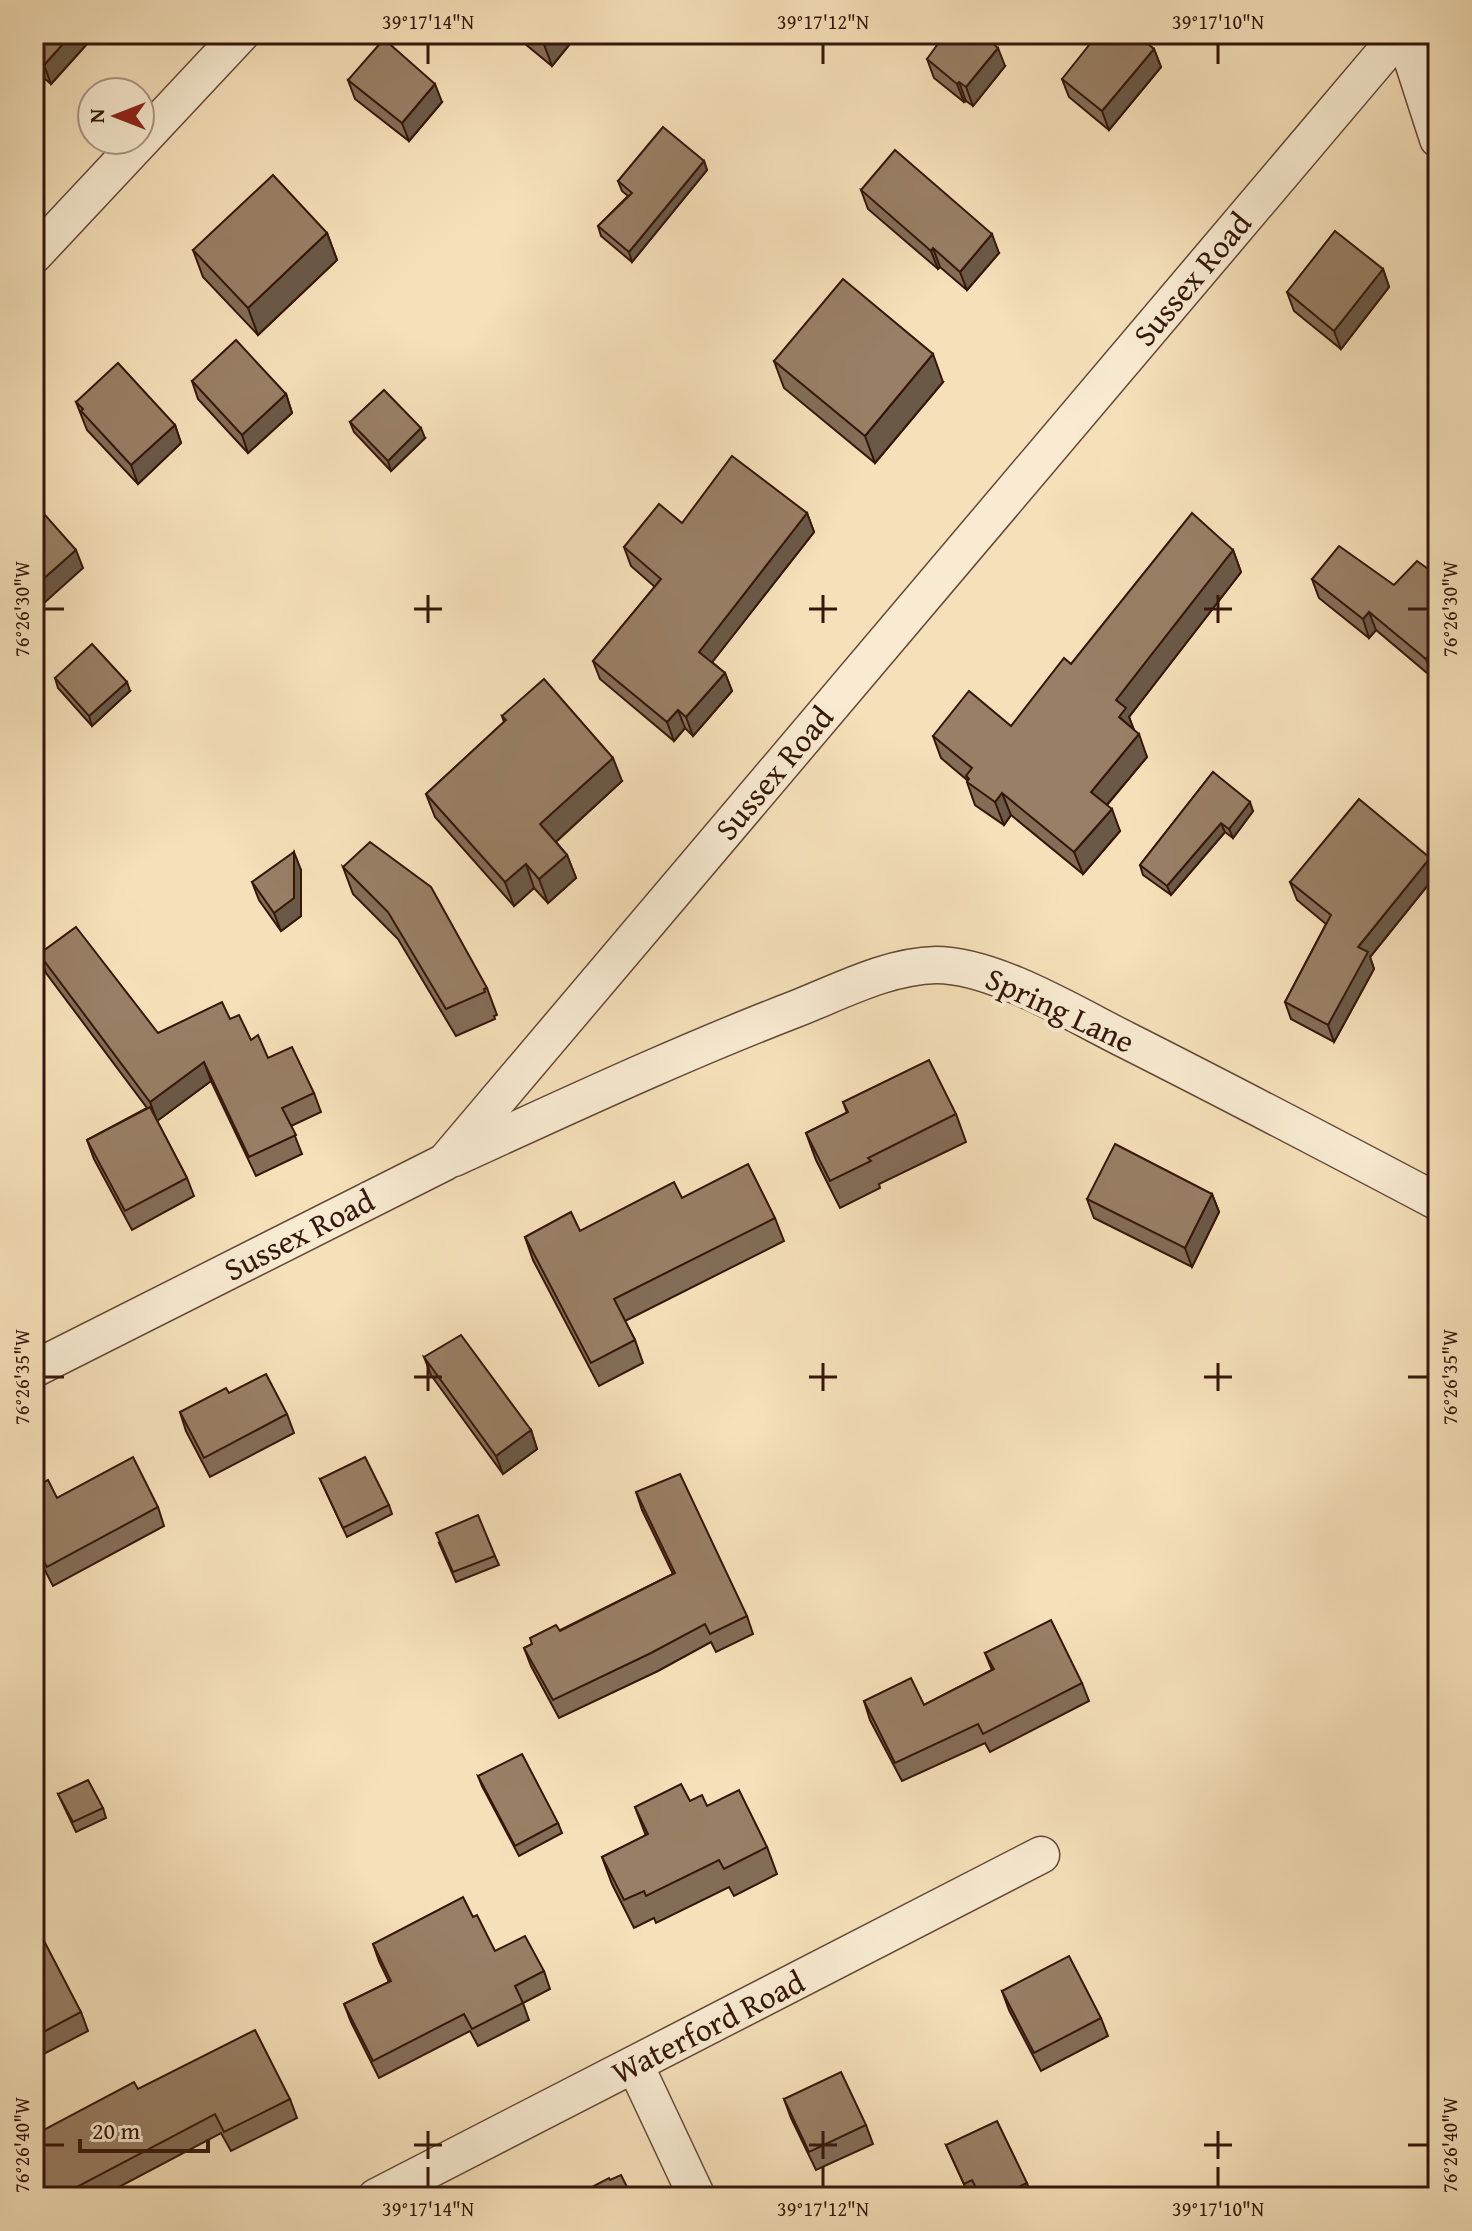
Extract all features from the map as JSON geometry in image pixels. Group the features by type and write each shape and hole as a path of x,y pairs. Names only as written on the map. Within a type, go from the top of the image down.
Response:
{"street":[{"path":"34,255 241,34"},
{"path":"1402,34 1438,139"},
{"name":"Sussex Road","path":"34,1369 445,1162 1402,34"},
{"name":"Spring Lane","path":"445,1162 702,1045 905,968 937,965 977,971 1046,1000 1438,1202"},
{"name":"Waterford Road","path":"376,2197 1041,1855"},
{"path":"635,2065 697,2197"}],"building":[{"path":"34,34 72,34 44,65 34,56"},
{"path":"945,34 982,34 998,48 966,87 959,82 957,84 927,59"},
{"path":"1098,34 1136,34 1154,49 1102,111 1062,79"},
{"path":"384,39 435,84 402,123 348,80"},
{"path":"663,127 704,161 629,252 598,226 632,193 618,181"},
{"path":"895,150 992,234 960,272 861,190"},
{"path":"273,175 327,233 248,308 193,250"},
{"path":"1335,231 1383,269 1334,331 1287,292"},
{"path":"843,279 933,354 865,436 774,361"},
{"path":"236,340 286,394 242,435 192,381"},
{"path":"118,363 175,425 131,465 76,402"},
{"path":"384,390 421,428 388,461 350,422"},
{"path":"732,456 807,513 699,652 725,673 686,717 678,710 667,722 593,661 661,579 624,547 659,504 682,523"},
{"path":"37,506 76,550 34,587 34,509"},
{"path":"1192,513 1233,550 1116,700 1126,708 1119,717 1139,734 1091,792 1112,809 1074,852 1002,793 995,802 967,782 969,779 966,776 972,768 933,736 969,691 1011,726 1064,658 1071,664"},
{"path":"1339,546 1394,585 1417,561 1438,576 1438,645 1426,659 1369,612 1363,619 1312,579"},
{"path":"92,644 127,682 89,716 55,678"},
{"path":"544,679 613,758 540,824 567,855 539,879 526,864 505,882 426,794 506,720 502,716"},
{"path":"1213,772 1250,802 1229,829 1221,823 1167,886 1140,865"},
{"path":"1359,799 1430,858 1358,947 1368,952 1328,1025 1285,1002 1331,915 1290,882"},
{"path":"370,842 431,887 487,988 485,992 446,1009 388,912 343,867"},
{"path":"294,852 294,898 274,913 252,882"},
{"path":"76,927 158,1033 222,1002 230,1019 239,1015 251,1040 258,1035 268,1058 292,1047 314,1093 282,1108 296,1135 249,1157 204,1062 150,1102 39,954"},
{"path":"929,1060 956,1114 868,1158 871,1161 830,1181 806,1133 848,1112 843,1102"},
{"path":"150,1107 187,1178 125,1211 87,1140"},
{"path":"1115,1144 1212,1194 1185,1248 1087,1199"},
{"path":"748,1164 775,1218 614,1299 635,1340 591,1363 525,1237 571,1212 580,1231 674,1182 682,1198"},
{"path":"461,1335 531,1430 496,1456 424,1357"},
{"path":"266,1374 287,1414 204,1458 180,1412 226,1388 229,1393"},
{"path":"133,1457 158,1507 47,1567 34,1544 34,1488 48,1480 57,1498"},
{"path":"365,1457 389,1505 343,1528 320,1479"},
{"path":"680,1474 747,1616 710,1634 705,1624 553,1700 524,1648 532,1644 530,1638 556,1625 560,1631 675,1573 636,1492"},
{"path":"478,1515 495,1556 453,1572 436,1533"},
{"path":"1051,1620 1082,1683 983,1734 978,1724 895,1763 864,1701 911,1678 924,1705 994,1669 985,1653"},
{"path":"522,1754 558,1823 515,1846 478,1776"},
{"path":"88,1780 103,1808 73,1822 58,1794"},
{"path":"681,1784 690,1801 702,1795 707,1806 739,1790 767,1847 724,1869 719,1860 646,1896 644,1891 624,1900 602,1857 648,1834 635,1807"},
{"path":"463,1897 473,1917 477,1915 495,1951 525,1936 544,1971 515,1986 523,2003 472,2029 464,2014 373,2061 344,2004 391,1981 373,1944"},
{"path":"42,1937 81,2012 34,2037 34,1941"},
{"path":"1069,1956 1101,2018 1034,2053 1002,1991"},
{"path":"255,2030 290,2099 224,2132 215,2114 58,2197 42,2197 34,2183 34,2135 134,2082 138,2089"},
{"path":"841,2072 866,2125 809,2152 784,2099"},
{"path":"997,2121 1027,2183 997,2197 981,2197 972,2180 964,2184 946,2145"},
{"path":"621,2175 632,2197 573,2197 609,2178"}]}
